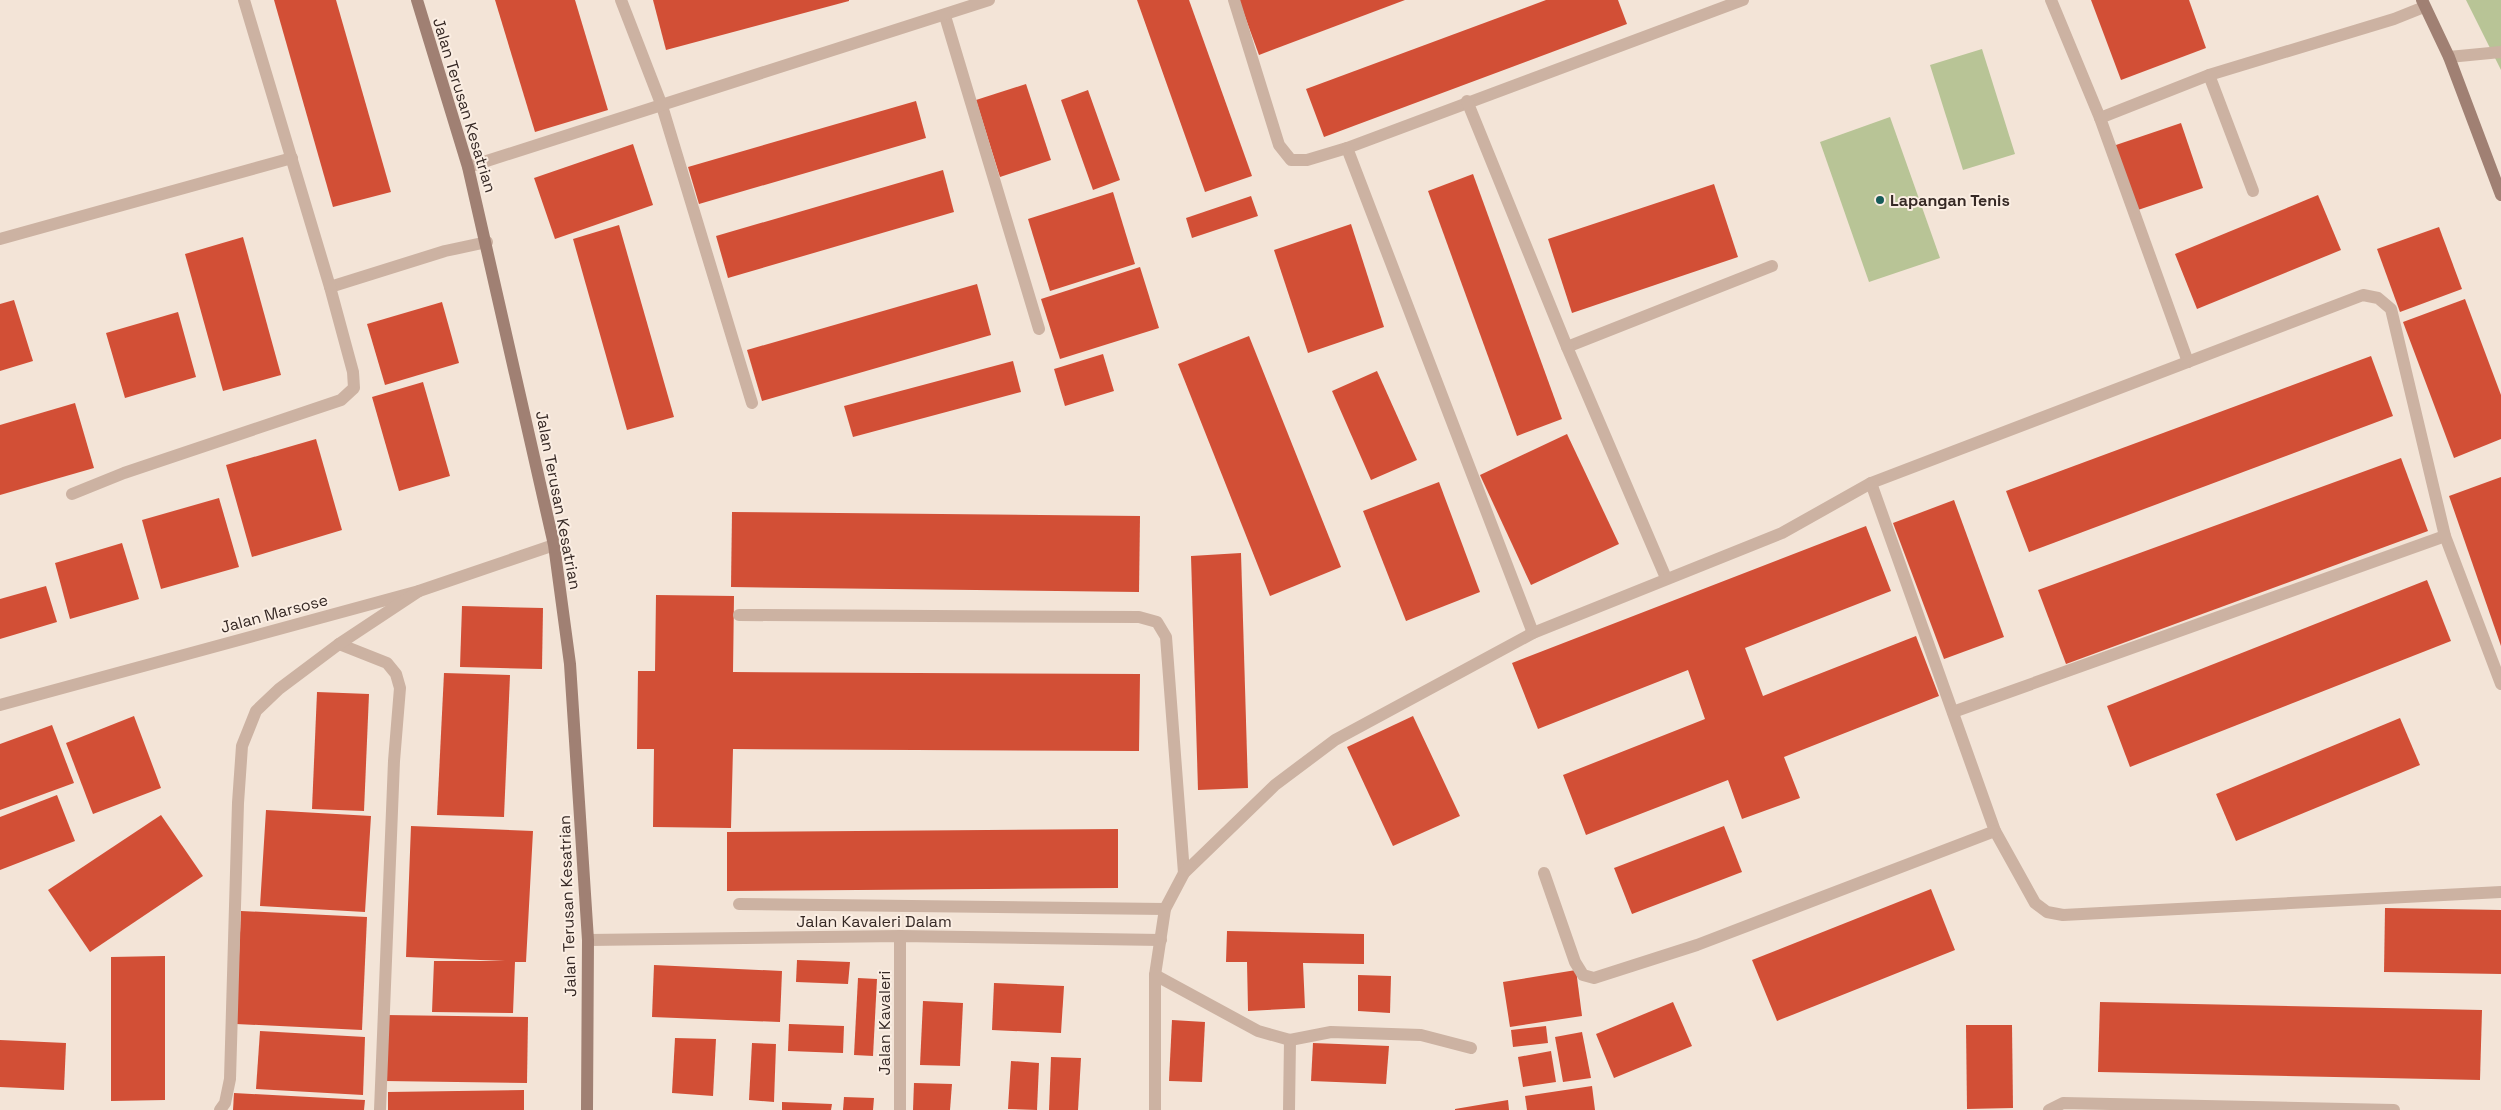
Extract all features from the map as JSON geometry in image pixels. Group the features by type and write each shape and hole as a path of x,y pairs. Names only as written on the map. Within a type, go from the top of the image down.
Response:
{"street":[{"path":"72,494 124,473 341,400 354,388 353,372 330,287 244,0"},
{"name":"Jalan Terusan Kesatrian","path":"417,0 468,166 487,242 554,546 570,664 588,940 587,1110"},
{"path":"621,0 662,106 752,403"},
{"path":"468,166 945,16 989,0"},
{"path":"1234,0 1279,144 1291,160 1307,160 1347,148 1467,101 1742,0"},
{"path":"2051,0 2100,118 2188,362"},
{"path":"2100,118 2209,75 2394,19 2423,4 2449,57 2501,196"},
{"path":"945,16 1039,329"},
{"path":"2449,57 2501,52"},
{"path":"2209,75 2253,191"},
{"path":"1467,101 1567,347 1666,578"},
{"path":"1347,148 1533,633"},
{"path":"0,239 292,158"},
{"path":"330,287 445,252 487,242"},
{"path":"1567,347 1772,266"},
{"path":"1155,1110 1155,975 1165,909 1184,873 1275,785 1335,740 1533,633 1782,533 1871,483 2363,295 2378,298 2391,309 2445,536 2501,684"},
{"path":"1871,483 1995,831 2035,903 2047,912 2063,915 2501,892"},
{"path":"1953,712 2445,536"},
{"name":"Jalan Marsose","path":"0,705 419,591 554,546"},
{"path":"220,1110 225,1103 230,1079 238,813 242,746 256,712 279,689 339,644 419,591"},
{"path":"739,615 1140,617 1157,622 1166,637 1184,873"},
{"path":"339,644 387,663 396,674 400,688 394,761 380,1110"},
{"path":"1544,873 1575,962 1583,975 1594,978 1697,945 1995,831"},
{"path":"739,904 1165,909"},
{"name":"Jalan Kavaleri Dalam","path":"588,940 900,936 1160,940"},
{"name":"Jalan Kavaleri","path":"900,936 900,1110"},
{"path":"1155,975 1258,1031 1290,1040 1330,1032 1421,1035 1471,1048"},
{"path":"1288,1110 1290,1040"},
{"path":"2049,1110 2063,1103 2394,1110"}],"green space":[{"path":"2466,0 2501,0 2501,70"},
{"path":"1982,49 2015,154 1963,170 1930,65"},
{"name":"Lapangan Tenis","path":"1890,117 1940,258 1869,282 1820,142"}],"building":[{"path":"274,0 336,0 391,192 333,207"},
{"path":"495,0 575,0 608,110 535,132"},
{"path":"653,0 849,0 849,1 666,50"},
{"path":"1137,0 1189,0 1252,176 1205,192"},
{"path":"1239,0 1405,0 1259,55"},
{"path":"1546,0 1618,0 1627,24 1324,137 1306,89"},
{"path":"2091,0 2189,0 2206,48 2121,80"},
{"path":"1026,84 1051,160 1000,177 976,100"},
{"path":"1088,90 1120,180 1093,190 1061,100"},
{"path":"916,101 926,138 699,204 688,167"},
{"path":"2181,123 2203,188 2135,211 2113,146"},
{"path":"633,144 653,205 555,239 534,178"},
{"path":"943,170 954,212 728,278 716,236"},
{"path":"1473,174 1562,419 1517,436 1428,191"},
{"path":"1714,184 1738,257 1572,313 1548,239"},
{"path":"1113,192 1135,264 1050,291 1028,219"},
{"path":"2318,195 2341,250 2197,309 2175,254"},
{"path":"1251,196 1258,216 1192,238 1186,218"},
{"path":"1351,224 1384,327 1308,353 1274,250"},
{"path":"619,225 674,417 627,430 573,239"},
{"path":"2439,227 2462,289 2400,312 2377,249"},
{"path":"243,237 281,375 223,391 185,254"},
{"path":"1140,267 1159,328 1060,359 1041,299"},
{"path":"977,284 991,335 762,401 747,350"},
{"path":"2465,299 2501,395 2501,439 2454,458 2403,322"},
{"path":"14,300 33,361 0,371 0,304"},
{"path":"442,302 459,363 385,385 367,324"},
{"path":"178,312 196,377 125,398 106,333"},
{"path":"1249,336 1341,567 1270,596 1178,364"},
{"path":"1103,354 1114,391 1065,406 1054,369"},
{"path":"2371,356 2393,416 2029,552 2006,491"},
{"path":"1013,361 1021,392 853,437 844,406"},
{"path":"1377,371 1417,460 1371,480 1332,391"},
{"path":"423,382 450,476 399,491 372,397"},
{"path":"75,403 94,468 0,495 0,425"},
{"path":"1567,434 1619,544 1531,585 1480,475"},
{"path":"316,439 342,530 252,557 226,465"},
{"path":"2401,458 2428,531 2066,664 2038,590"},
{"path":"2501,477 2501,646 2449,496"},
{"path":"1439,482 1480,592 1406,621 1363,511"},
{"path":"219,498 239,567 161,589 142,520"},
{"path":"1954,500 2004,637 1944,659 1893,523"},
{"path":"732,512 1140,516 1139,592 731,587"},
{"path":"1866,526 1891,591 1745,648 1763,696 1916,636 1939,696 1784,757 1800,798 1742,819 1728,780 1586,835 1563,775 1705,719 1688,670 1538,729 1512,663"},
{"path":"122,543 139,599 70,619 55,563"},
{"path":"1241,553 1248,788 1198,790 1191,556"},
{"path":"2427,580 2451,641 2130,767 2107,706"},
{"path":"46,586 57,622 0,639 0,599"},
{"path":"656,595 734,596 733,672 1140,674 1139,751 733,749 731,828 653,827 654,749 637,749 638,671 655,671"},
{"path":"462,606 543,608 542,669 460,667"},
{"path":"444,673 510,675 504,817 437,815"},
{"path":"317,692 369,694 364,811 312,809"},
{"path":"134,716 161,788 93,814 66,743"},
{"path":"1413,716 1460,816 1393,846 1347,747"},
{"path":"2400,718 2420,765 2236,841 2216,794"},
{"path":"52,725 74,783 0,810 0,744"},
{"path":"57,795 75,841 0,870 0,817"},
{"path":"266,810 371,816 365,912 260,906"},
{"path":"161,815 203,876 90,952 48,890"},
{"path":"411,826 533,831 526,962 515,962 513,1013 432,1012 434,961 505,961 406,957"},
{"path":"1724,826 1742,872 1632,914 1614,868"},
{"path":"1118,829 1118,888 727,891 727,832"},
{"path":"1931,889 1955,950 1777,1021 1752,960"},
{"path":"2385,908 2501,910 2501,974 2384,972"},
{"path":"241,911 367,917 362,1030 236,1024"},
{"path":"1227,931 1364,934 1364,964 1303,963 1305,1008 1248,1011 1247,962 1226,962"},
{"path":"165,956 165,1100 111,1101 111,957"},
{"path":"797,960 850,962 848,984 796,982"},
{"path":"654,965 782,971 780,1022 652,1017"},
{"path":"1576,970 1582,1016 1510,1027 1503,982"},
{"path":"1358,975 1391,976 1390,1013 1358,1011"},
{"path":"858,978 877,979 873,1056 854,1055"},
{"path":"994,983 1064,986 1061,1033 992,1030"},
{"path":"923,1001 963,1003 960,1066 920,1065"},
{"path":"1673,1002 1692,1046 1614,1078 1596,1034"},
{"path":"2100,1002 2482,1010 2480,1080 2098,1072"},
{"path":"386,1015 528,1017 527,1083 385,1081"},
{"path":"1172,1020 1205,1022 1202,1082 1169,1081"},
{"path":"789,1024 844,1026 843,1053 788,1051"},
{"path":"1966,1025 2012,1025 2013,1108 1967,1109"},
{"path":"1546,1026 1548,1043 1513,1047 1511,1030"},
{"path":"260,1031 365,1037 363,1095 256,1089"},
{"path":"1582,1032 1591,1078 1563,1082 1555,1037"},
{"path":"675,1038 716,1039 713,1096 672,1093"},
{"path":"0,1040 66,1043 64,1090 0,1087"},
{"path":"752,1043 776,1044 774,1102 749,1100"},
{"path":"1313,1043 1389,1046 1386,1084 1311,1081"},
{"path":"1551,1051 1556,1082 1523,1087 1518,1057"},
{"path":"1051,1057 1081,1058 1078,1110 1049,1110"},
{"path":"1011,1061 1039,1063 1037,1110 1008,1109"},
{"path":"914,1083 952,1084 950,1110 913,1110"},
{"path":"1592,1086 1595,1110 1527,1110 1525,1096"},
{"path":"524,1090 524,1110 388,1110 388,1092"},
{"path":"234,1093 365,1100 364,1110 233,1110"},
{"path":"844,1097 874,1098 873,1110 843,1110"},
{"path":"1508,1100 1509,1110 1455,1110 1455,1109"},
{"path":"782,1102 832,1104 831,1110 782,1110"}],"place":[{"name":"Lapangan Tenis","path":"1880,200"}]}
